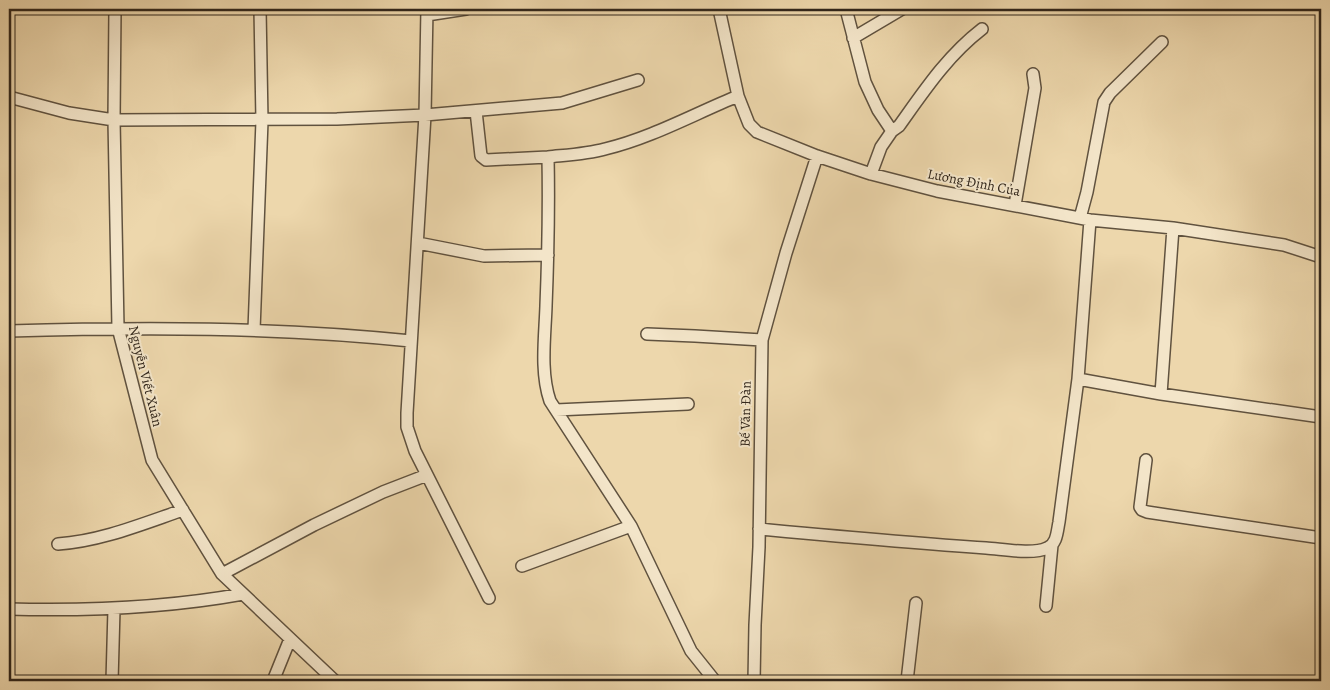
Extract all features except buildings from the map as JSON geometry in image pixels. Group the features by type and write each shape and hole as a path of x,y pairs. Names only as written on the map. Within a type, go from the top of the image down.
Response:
{"street":[{"name":"Nguyễn Viết Xuân","path":"114,9 118,328 152,460 222,574 335,681"},
{"path":"254,330 262,121 260,9"},
{"path":"466,9 427,12 426,115 407,394 407,427 415,451 489,598"},
{"name":"Lương Định Của","path":"719,9 738,96 749,124 757,132 817,156 871,174 938,190 1085,219 1173,228 1284,245 1321,257"},
{"path":"846,9 860,65 870,95 892,131"},
{"path":"853,38 902,9"},
{"path":"871,174 876,156 892,131 899,126 962,44 982,29"},
{"path":"1046,606 1052,545 1056,538 1059,522 1078,379 1087,192 1104,102 1110,93 1162,42"},
{"path":"1015,205 1034,88 1033,74"},
{"path":"9,97 69,113 114,120 262,121 426,115 562,103 638,80"},
{"path":"476,111 482,159 548,157 576,155 632,141 738,96"},
{"name":"Bế Văn Đàn","path":"754,681 762,340 786,253 817,156"},
{"path":"548,157 545,380 550,401 631,526 691,651 714,681"},
{"path":"1161,394 1173,228"},
{"path":"418,243 484,256 548,255"},
{"path":"9,331 118,328 254,330 338,333 411,341"},
{"path":"646,334 762,340"},
{"path":"1078,379 1161,394 1321,418"},
{"path":"556,410 688,404"},
{"path":"1146,460 1140,507 1142,510 1321,538"},
{"path":"222,574 314,525 383,492 427,475"},
{"path":"58,544 77,543 105,536 182,510"},
{"path":"522,566 631,526"},
{"path":"759,529 940,545 1027,550 1045,549 1052,545"},
{"path":"9,609 114,608 207,600 243,594"},
{"path":"907,681 916,603"},
{"path":"112,681 114,608"},
{"path":"273,681 290,639"}]}
